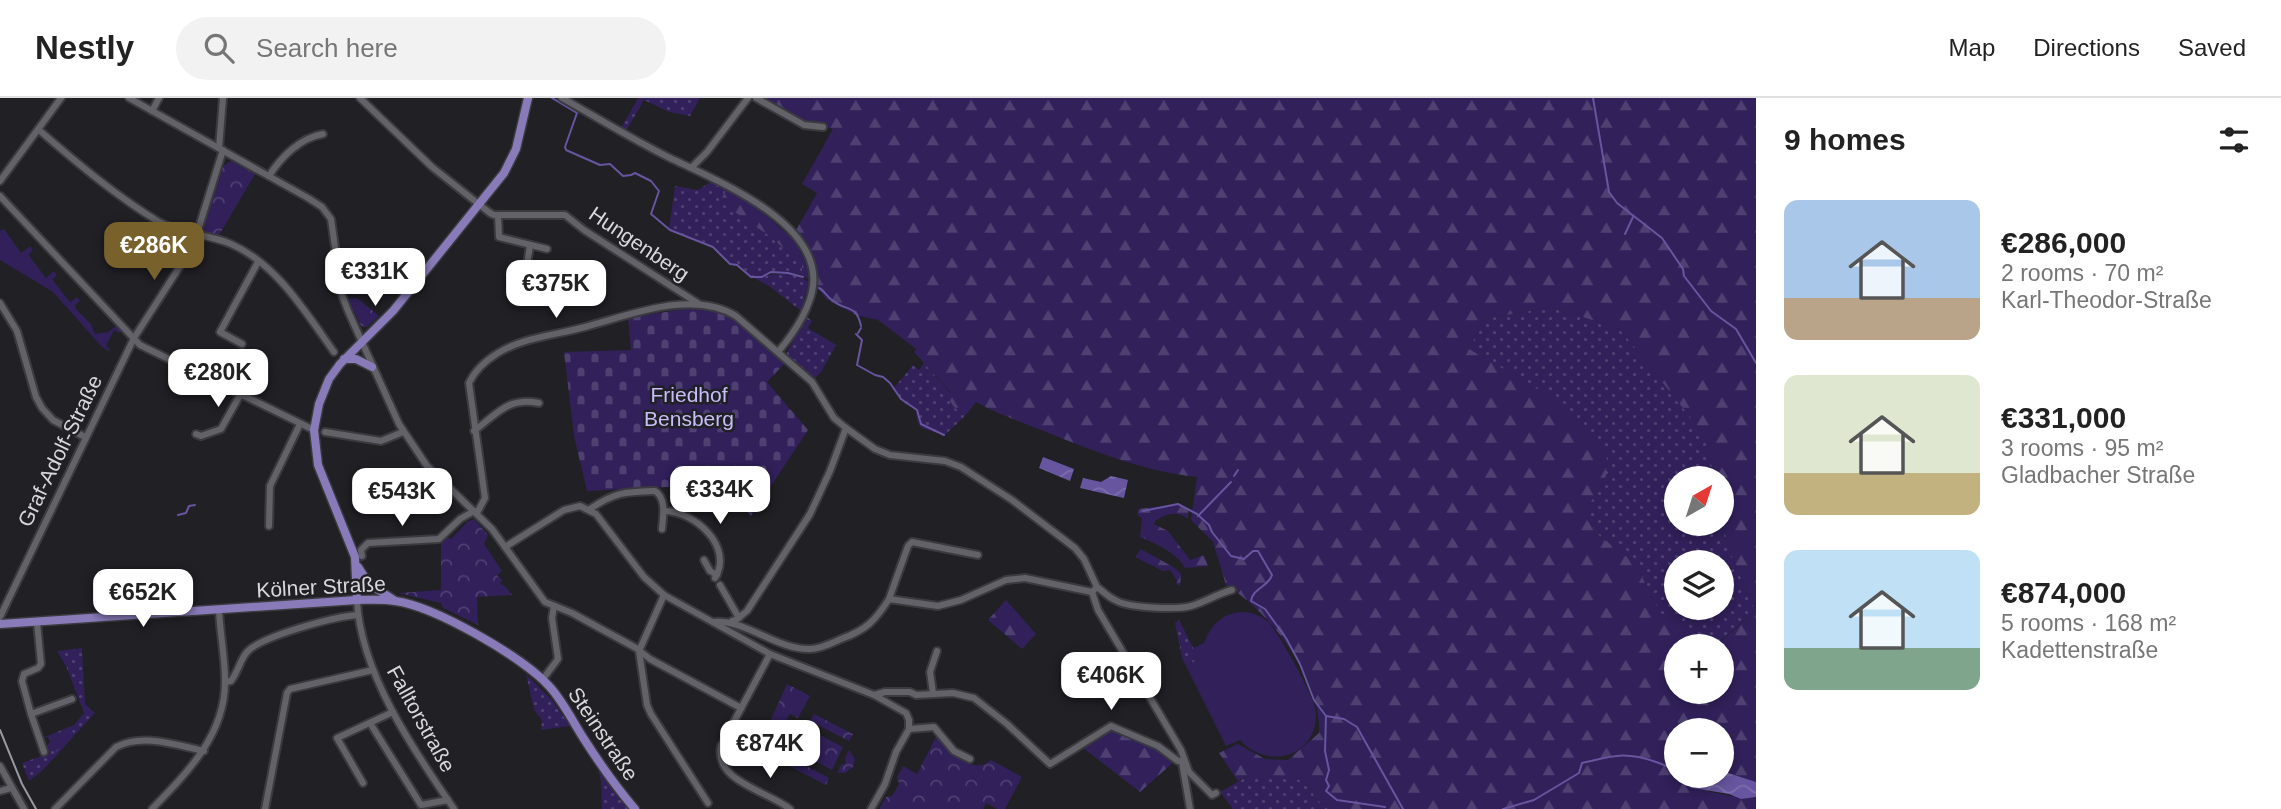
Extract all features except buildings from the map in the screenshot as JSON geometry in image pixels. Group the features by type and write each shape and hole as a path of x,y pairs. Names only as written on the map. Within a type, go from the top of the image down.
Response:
{"main road":[{"path":"394,601 369,584 321,476 314,430 318,406 327,384 344,359 396,307 479,205 511,160 528,98"},
{"path":"344,359 356,359 372,367"},
{"path":"358,600 360,560"},
{"name":"Kölner Straße","path":"0,624 358,600 394,601 432,612 516,657 543,679"},
{"name":"Steinstraße","path":"543,679 558,697 601,766 635,809"}],"street":[{"path":"0,181 61,98"},
{"path":"129,98 316,203 329,214 335,234 342,295 403,432 427,466 476,512 542,599 741,708"},
{"path":"152,111 159,98"},
{"name":"Graf-Adolf-Straße","path":"0,617 134,338 185,260 196,236 221,149 223,98"},
{"name":"Hungenberg","path":"360,98 432,167 490,213 565,215 699,304"},
{"path":"562,98 749,197 794,235 806,252 813,273 811,296 802,317 778,352"},
{"path":"691,168 707,152 748,98"},
{"path":"755,98 804,125 822,127"},
{"path":"39,130 91,175 160,222 196,236 233,245 258,262 297,299 334,352"},
{"path":"269,176 289,151 323,134"},
{"path":"0,196 140,345 314,430"},
{"path":"498,215 499,237 547,249"},
{"path":"527,264 530,246"},
{"path":"242,344 218,335 258,262"},
{"path":"0,303 18,331 36,397 42,408 61,425 85,437"},
{"path":"360,560 361,550 368,543 439,539 460,519 476,512 483,505 485,498 469,383 473,374 484,363 500,352 527,341 630,313 699,304 723,308 812,382 834,418 874,449 890,456 954,463 1002,493 1080,553 1094,590 1098,610 1181,750 1189,809"},
{"path":"196,434 201,436 221,429 240,395"},
{"path":"474,431 513,401 539,403"},
{"path":"269,526 270,486 300,424"},
{"path":"711,623 732,621 747,611 810,514 846,428"},
{"path":"325,432 380,441 403,432"},
{"path":"590,509 607,497 617,494 655,491 661,497 664,511 662,528"},
{"path":"505,547 564,510 575,506 590,509 605,524 644,577 664,595 770,654 874,695 906,713 909,729 871,809"},
{"path":"664,511 684,516 710,535 720,550 722,560 716,577 704,560"},
{"path":"732,621 742,628 784,644 811,650 873,623 888,598 908,546 912,542 978,555"},
{"path":"888,598 938,606 1014,578 1094,590 1124,604 1171,608 1189,606 1232,590"},
{"path":"720,585 739,618"},
{"path":"664,595 639,651 647,705 708,803"},
{"name":"Falltorstraße","path":"358,600 358,615 373,670 393,712 454,809"},
{"path":"543,679 558,659 552,618 554,606"},
{"path":"152,809 204,751 217,724 226,682 219,610"},
{"path":"226,682 231,681 247,652 257,644 301,628 348,615 358,615"},
{"path":"37,622 41,664 24,674 22,681 44,752"},
{"path":"933,693 930,671 937,651"},
{"path":"770,654 721,746 722,765 730,775 790,809"},
{"path":"265,809 287,693 290,689 373,670"},
{"path":"874,695 885,692 910,692 916,695 953,693 974,698 1050,764 1111,726 1158,746 1183,761 1189,772 1208,792 1212,795 1216,793"},
{"path":"31,713 59,706 72,699"},
{"path":"363,783 337,738 393,712"},
{"path":"370,723 421,805 448,800"},
{"path":"909,729 933,727 954,751 970,759"},
{"path":"55,809 116,747 125,742 134,740 164,743 204,751"},
{"path":"0,766 24,809"},
{"path":"0,791 11,788"}],"green space":[{"path":"638,98 700,98 690,116 669,112 644,100 626,131 621,128"},
{"path":"762,98 1756,98 1756,782 1734,775 1734,718 1664,718 1664,788 1693,788 1732,796 1755,796 1756,809 1328,809 1315,798 1310,787 1293,776 1248,776 1238,781 1219,753 1238,744 1265,759 1288,760 1319,733 1318,712 1312,691 1290,649 1260,612 1226,585 1213,542 1191,520 1197,477 1156,470 1117,459 976,402 965,416 954,407 947,396 950,392 914,352 916,349 878,320 856,315 826,299 817,286 816,269 810,254 795,232 817,193 802,184 833,129 810,123"},
{"path":"231,161 255,174 218,237 204,234 202,229 223,166"},
{"path":"712,181 727,188 767,234 788,252 802,258 802,275 777,272 762,277 786,274 809,282 801,311 754,278 759,277 750,276 741,266 731,265 714,246 669,229 675,186 698,190"},
{"path":"727,188 749,200 796,242 807,266 809,280 802,275 802,258 788,252 720,202"},
{"path":"4,229 21,253 30,246 33,250 29,254 30,257 46,278 54,271 57,275 53,279 54,282 70,302 77,297 80,301 75,305 76,309 91,324 95,334 108,332 116,326 121,331 120,333 114,330 106,346 110,349 108,351 53,292 0,260 0,231"},
{"path":"357,298 379,316 367,327 361,326 348,299"},
{"path":"1552,307 1620,329 1707,437 1712,466 1664,466 1664,536 1726,536 1729,550 1664,550 1664,615 1660,613 1635,563 1597,534 1584,513 1606,476 1469,349 1484,319"},
{"name":"Friedhof Bensberg","path":"690,308 718,310 785,363 767,382 808,430 751,516 731,493 674,496 673,487 587,491 574,436 564,352 631,350 628,318"},
{"path":"806,316 812,321 808,328 836,345 815,378 787,355"},
{"path":"924,363 950,393 954,407 965,416 944,436 920,426 916,408 905,404 893,389 913,365 919,370"},
{"path":"1178,504 1189,509 1188,519 1172,514 1155,521 1154,524 1168,531 1190,560 1204,555 1208,566 1185,568 1171,553 1140,537 1142,518 1137,515 1138,509"},
{"path":"474,519 488,535 484,544 502,571 497,575 502,580 500,584 512,595 477,597 478,625 443,608 441,603 398,593 441,590 441,540 446,536 451,539 467,522"},
{"path":"1141,549 1175,568 1181,574 1180,586 1176,584 1177,581 1170,570 1163,571 1135,557"},
{"path":"1734,561 1755,611 1728,634 1703,634 1674,620 1734,620"},
{"path":"1006,600 1036,634 1022,649 988,620"},
{"path":"1242,612 1252,613 1272,626 1314,703 1316,717 1313,731 1307,742 1287,755 1263,755 1240,740 1226,746 1186,666 1199,659 1193,648 1204,643 1218,621"},
{"path":"1179,620 1199,659 1186,666 1175,623"},
{"path":"82,648 85,704 95,713 42,771 29,781 22,763 50,753 46,747 50,742 48,737 42,738 74,725 84,713 66,666 57,651"},
{"path":"526,674 552,700 570,726 541,730 542,720 534,710"},
{"path":"787,684 810,696 798,718 790,714 783,726 771,719"},
{"path":"814,714 853,734 849,741 810,721"},
{"path":"70,728 74,734 55,753 49,737"},
{"path":"767,729 777,734 772,745 782,750 770,771 747,759"},
{"path":"808,729 843,747 832,770 796,751"},
{"path":"1112,729 1143,742 1175,761 1140,792 1082,747"},
{"path":"937,735 954,754 969,763 984,764 991,760 1022,777 1005,809 997,809 986,803 983,809 879,809 899,784 897,777 903,766 917,774"},
{"path":"849,750 855,759 853,767 845,773 837,773 841,765 846,763"},
{"path":"791,758 829,778 826,785 787,765"},
{"path":"598,769 629,809 602,809"},
{"path":"1248,776 1293,776 1310,787 1315,798 1328,809 1233,809 1220,792"}],"water":[{"path":"1043,457 1074,469 1070,481 1039,468"},
{"path":"1111,476 1128,480 1124,498 1080,488 1083,478 1101,482"},
{"path":"1734,775 1756,782 1756,797 1741,799 1729,794 1693,788 1734,788"}],"waterway":[{"path":"552,98 577,113 566,150 600,165 610,164 623,176 635,173 651,181 659,191 651,214 670,230 713,247 730,264 737,265 751,277 762,277 771,272 803,277"},
{"path":"1593,98 1609,192 1617,203 1662,238 1683,269 1684,276 1711,311 1736,329 1756,363"},
{"path":"1625,234 1633,217"},
{"path":"819,288 837,304 853,311 861,326"},
{"path":"858,333 861,328"},
{"path":"856,334 862,340 857,365 883,377 901,399 917,410 921,424 944,435"},
{"path":"1234,476 1238,470"},
{"path":"1198,516 1231,482"},
{"path":"1143,511 1178,504 1197,514 1209,525 1231,556 1244,559 1253,551 1258,551 1272,575 1268,582 1254,593 1251,601 1265,609 1286,638 1314,700 1326,716 1325,751 1329,770 1326,780 1329,786 1326,791 1337,800 1385,807"},
{"path":"178,515 186,513 189,506 195,505"},
{"path":"1326,716 1344,719 1357,727 1403,809"},
{"path":"1503,809 1534,800 1579,773 1582,763 1619,756 1664,765"}],"tram line":[{"path":"0,730 22,784 36,809"}]}
